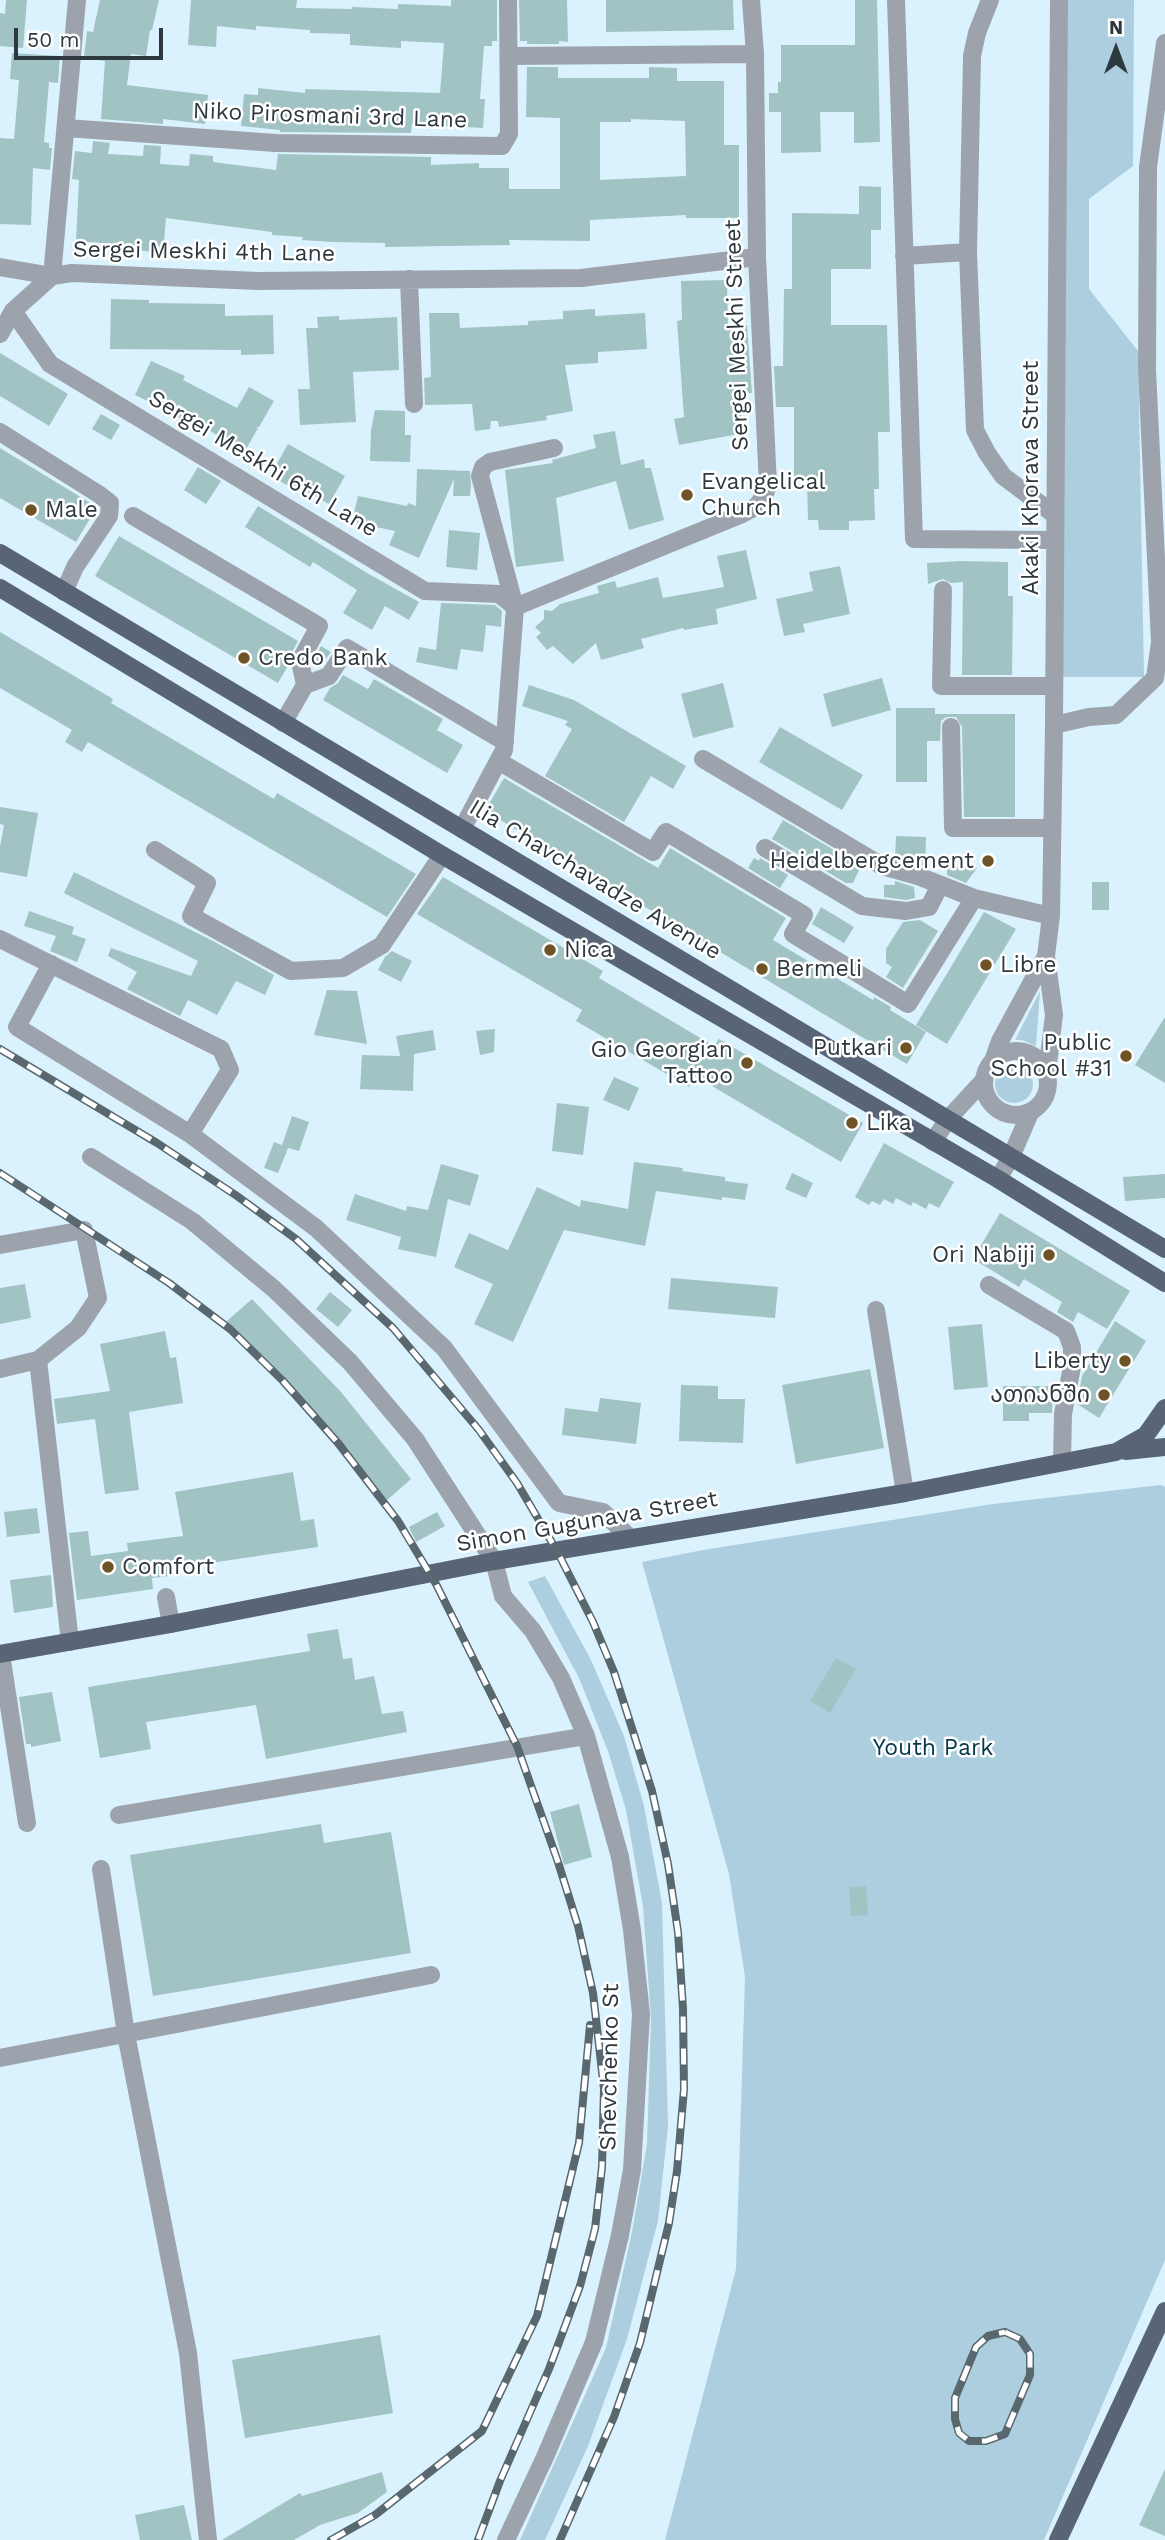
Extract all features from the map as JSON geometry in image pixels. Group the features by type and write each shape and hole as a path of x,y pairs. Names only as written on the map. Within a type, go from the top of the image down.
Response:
{"main road":[{"name":"Ilia Chavchavadze Avenue","path":"0,553 1165,1249"},
{"path":"0,588 442,855 998,1179 1165,1283"},
{"name":"Simon Gugunava Street","path":"0,1654 171,1624 494,1561 905,1493 1116,1452 1146,1435 1165,1408"},
{"path":"1116,1452 1165,1447"},
{"path":"1058,2540 1165,2311"}],"street":[{"path":"0,334 13,311 52,276 77,0"},
{"path":"508,0 509,56 755,54"},
{"name":"Sergei Meskhi Street","path":"515,607 757,506 768,485 757,257 755,54 751,0"},
{"path":"896,0 914,539 1054,540"},
{"path":"989,0 972,56 968,252 975,430 1003,476 1055,515"},
{"name":"Akaki Khorava Street","path":"1047,1072 1054,1015 1046,956 1051,916 1054,725 1059,0"},
{"path":"1054,725 1089,717 1116,715 1155,678 1160,642 1161,571 1147,370 1148,167 1165,43"},
{"name":"Niko Pirosmani 3rd Lane","path":"66,128 276,143 502,146 509,134 509,56"},
{"path":"904,256 968,252"},
{"name":"Sergei Meskhi 4th Lane","path":"0,267 52,276 72,273 258,281 581,278 757,257"},
{"path":"409,279 414,404"},
{"name":"Sergei Meskhi 6th Lane","path":"13,311 50,364 425,591 499,594 515,607"},
{"path":"0,432 110,503 109,516 75,567 64,592"},
{"path":"462,830 500,762 505,742 515,607 480,476 483,467 489,462 554,448"},
{"path":"133,516 319,626 300,662 305,685"},
{"path":"943,590 941,686 1054,686"},
{"path":"283,723 305,685 328,676 346,648 505,742"},
{"path":"951,727 953,828 1052,828"},
{"path":"703,759 882,866 974,898 1051,916"},
{"path":"500,762 653,852 666,832 804,915 793,934 908,1004 974,898"},
{"path":"765,848 862,906 906,911 929,907 940,885"},
{"path":"155,850 207,883 191,916 291,971 343,968 383,945 442,855"},
{"path":"0,939 221,1049 230,1070 190,1134"},
{"name":"Akaki Khorava Street","path":"994,1058 1000,1041 1046,956"},
{"path":"51,964 17,1027 190,1134 316,1228 444,1348 559,1503 603,1512 630,1538"},
{"path":"1014,1050 1024,1051 1042,1063 1047,1072 1047,1094 1041,1105 1030,1113 1017,1116 1003,1113 992,1105 985,1094 986,1069 994,1058 1014,1050"},
{"path":"933,1142 948,1119 984,1080"},
{"path":"998,1179 1030,1113"},
{"name":"Shevchenko St","path":"91,1157 192,1221 274,1289 349,1362 415,1439 494,1561 503,1596 533,1631 554,1666 586,1736 620,1857 632,1930 640,2014 632,2170 620,2235 594,2342 506,2540"},
{"path":"0,1245 84,1230 98,1298 78,1328 38,1360 0,1369"},
{"path":"989,1285 1066,1331 1072,1347 1072,1367 1063,1414 1062,1461"},
{"path":"876,1310 905,1493"},
{"path":"38,1360 70,1643"},
{"path":"166,1597 171,1624"},
{"path":"0,1654 27,1823"},
{"path":"119,1815 586,1736"},
{"path":"101,1869 126,2034 188,2353 208,2540"},
{"path":"0,2058 431,1975"}],"green space":[{"path":"1059,0 1134,0 1133,166 1089,199 1089,289 1138,351 1144,677 1062,677"},
{"path":"1040,991 1036,1046 1015,1040"},
{"path":"1014,1065 1028,1070 1033,1084 1028,1098 1014,1103 1000,1098 995,1084 1000,1070"},
{"name":"Youth Park","path":"1161,1485 1165,1487 1165,2260 1044,2540 665,2540 736,2269 745,1977 729,1874 642,1562 993,1504"},
{"path":"545,1576 591,1660 624,1736 644,1806 662,1903 668,2126 658,2221 627,2339 588,2446 545,2540 520,2540 606,2348 632,2232 647,2144 651,2019 643,1906 626,1810 609,1754 580,1680 528,1582"}],"building":[{"path":"6,0 27,0 23,48 0,46 0,13 5,14"},
{"path":"100,0 159,0 146,56 131,54 127,85 208,95 205,124 163,119 163,124 101,119 105,61 84,58 87,31 93,32"},
{"path":"191,0 297,0 296,8 398,9 398,4 451,6 451,0 497,0 497,41 492,41 492,46 484,46 480,99 485,99 483,128 412,124 411,133 280,132 241,126 244,94 258,95 258,88 305,93 305,89 440,93 444,43 401,41 401,48 350,45 350,34 310,33 310,30 256,26 256,30 217,26 216,47 188,45"},
{"path":"519,0 567,0 568,42 527,44 527,41 520,41"},
{"path":"606,0 733,0 734,30 606,32"},
{"path":"855,0 877,0 880,142 854,143 854,112 820,112 821,152 781,153 781,112 769,112 769,93 778,93 778,82 781,82 781,45 855,45"},
{"path":"12,53 60,56 58,83 49,82 44,142 49,143 49,148 52,148 50,170 33,168 31,225 0,224 0,138 14,139 19,80 10,79"},
{"path":"527,67 558,67 558,78 649,78 649,67 677,68 677,81 724,81 724,145 739,145 739,218 686,218 686,215 590,220 590,241 509,240 510,245 385,247 385,243 302,240 303,237 272,235 272,232 166,218 163,253 136,250 137,246 76,241 79,180 72,179 75,151 92,153 93,141 110,143 108,154 143,156 144,145 161,146 160,164 189,166 190,154 213,156 213,162 276,170 278,154 431,157 431,165 479,163 479,168 509,168 509,189 560,189 560,118 526,117","holes":["631,119 685,121 686,176 600,180 600,122 631,122"]},
{"path":"859,186 881,187 881,230 871,230 871,269 831,269 831,325 887,325 890,432 878,432 879,489 874,489 875,520 849,521 849,530 819,530 818,520 808,520 807,479 794,479 794,407 776,407 774,366 783,366 784,289 792,289 792,213 859,214"},
{"path":"727,280 728,326 747,325 752,393 737,394 744,433 679,445 674,419 684,417 677,321 682,320 681,281"},
{"path":"111,299 149,300 149,303 225,304 225,316 273,315 274,354 241,355 241,350 110,349"},
{"path":"595,309 595,316 645,313 647,349 598,352 598,363 565,365 573,411 546,416 547,420 499,427 498,421 491,421 490,429 475,431 472,404 425,405 424,378 431,377 429,313 459,313 460,328 528,325 528,321 563,319 563,311"},
{"path":"339,316 339,320 397,317 399,370 353,372 356,422 300,425 298,389 310,389 306,328 318,328 317,317"},
{"path":"0,353 68,394 49,426 0,396"},
{"path":"151,361 185,376 183,380 237,408 249,387 274,401 259,427 255,427 258,428 245,451 201,426 200,429 135,395"},
{"path":"375,410 405,411 405,435 411,435 410,462 370,461"},
{"path":"101,414 120,425 111,440 92,429"},
{"path":"615,431 621,465 644,459 645,468 651,468 664,520 629,530 616,481 556,498 564,561 516,567 505,470 553,463 552,460 596,448 593,435"},
{"path":"288,444 345,476 329,504 296,486 295,489 270,476"},
{"path":"0,448 97,507 76,542 0,498"},
{"path":"198,467 221,481 206,504 184,490"},
{"path":"417,469 470,471 471,486 470,496 453,496 454,479 419,558 389,545 395,531 352,522 358,496 416,506"},
{"path":"258,506 419,602 409,620 385,606 372,630 343,613 357,590 313,562 310,567 245,527"},
{"path":"449,530 480,533 477,570 446,567"},
{"path":"119,536 298,641 278,683 95,576"},
{"path":"746,550 757,599 716,609 718,624 684,630 683,628 641,639 644,648 601,660 596,643 573,664 553,646 547,650 536,637 541,633 535,627 544,619 544,610 552,611 560,604 599,593 597,586 615,581 617,588 658,577 663,598 724,587 717,556"},
{"path":"1008,562 1008,596 1013,596 1012,675 962,675 963,582 951,583 943,579 928,584 927,563"},
{"path":"840,566 850,614 803,624 805,632 784,636 776,599 813,591 809,572"},
{"path":"441,603 495,605 502,611 501,627 486,625 483,652 461,649 457,670 416,662 419,647 436,650"},
{"path":"0,632 113,699 111,703 274,799 277,793 416,874 387,917 88,742 82,752 65,742 72,730 0,688"},
{"path":"321,646 331,652 319,668 312,663"},
{"path":"343,675 368,689 374,679 443,719 437,730 463,745 447,773 323,700"},
{"path":"882,678 891,710 832,727 823,694"},
{"path":"723,683 734,727 693,738 681,694"},
{"path":"529,685 574,700 686,766 673,789 651,776 624,822 545,776 572,729 565,725 568,721 522,706"},
{"path":"896,708 935,708 935,714 1015,714 1015,817 964,817 962,727 956,717 946,717 941,721 940,741 927,741 927,782 896,782"},
{"path":"780,727 863,775 842,810 759,762"},
{"path":"504,778 658,868 670,848 786,918 773,940 873,1000 874,997 891,1007 890,1010 926,1032 907,1064 485,811"},
{"path":"0,807 38,813 27,877 0,872 0,847 4,825 0,824"},
{"path":"783,820 861,866 853,883 846,883 772,839"},
{"path":"896,836 926,837 925,866 895,858"},
{"path":"754,858 759,861 760,858 788,875 780,888 748,868"},
{"path":"947,867 977,868 966,883 947,875"},
{"path":"74,872 213,941 274,975 265,995 236,981 217,1015 188,1000 180,1016 127,989 137,972 108,956 111,948 191,976 198,961 64,893"},
{"path":"443,877 603,971 599,978 714,1046 719,1039 863,1123 841,1162 695,1076 689,1087 576,1021 582,1010 417,914"},
{"path":"895,881 914,887 915,898 906,900 884,897 884,885 895,885"},
{"path":"1092,882 1109,882 1109,910 1092,910"},
{"path":"821,907 854,927 844,943 812,924"},
{"path":"29,911 74,927 72,934 86,939 77,962 50,951 56,936 24,926"},
{"path":"984,912 1016,929 947,1044 916,1025"},
{"path":"920,920 938,931 903,988 886,977 892,967 886,963 886,949 903,922"},
{"path":"392,951 412,961 401,982 378,970"},
{"path":"327,990 357,991 367,1044 314,1035"},
{"path":"1165,1017 1165,1083 1135,1065"},
{"path":"495,1029 494,1052 480,1055 476,1031"},
{"path":"433,1030 436,1050 414,1054 413,1091 360,1089 362,1055 400,1056 396,1036"},
{"path":"614,1077 639,1088 629,1111 603,1100"},
{"path":"557,1103 589,1107 583,1155 552,1151"},
{"path":"292,1116 309,1122 299,1151 288,1148 278,1173 264,1168 274,1142 282,1145"},
{"path":"884,1143 954,1182 939,1208 929,1203 926,1209 913,1202 911,1206 896,1198 893,1204 884,1199 880,1205 872,1201 869,1205 855,1197"},
{"path":"634,1162 683,1168 682,1171 725,1177 725,1181 748,1184 745,1200 722,1197 722,1200 656,1191 645,1246 564,1230 513,1342 474,1324 493,1284 454,1267 469,1233 508,1250 537,1187 580,1207 581,1200 628,1209"},
{"path":"441,1164 479,1175 470,1206 448,1199 436,1257 398,1249 401,1237 346,1220 355,1194 406,1211 407,1206 428,1210"},
{"path":"792,1173 813,1183 806,1198 785,1189"},
{"path":"1165,1174 1165,1198 1125,1201 1123,1177"},
{"path":"1000,1213 1130,1291 1107,1329 1078,1312 1073,1322 1057,1312 1062,1302 1024,1279 1019,1287 973,1259"},
{"path":"671,1278 778,1287 775,1318 668,1309"},
{"path":"25,1284 31,1318 0,1324 0,1288"},
{"path":"330,1292 352,1310 338,1327 316,1309"},
{"path":"252,1299 341,1392 411,1479 386,1501 318,1415 227,1321"},
{"path":"1115,1321 1146,1341 1099,1418 1077,1404 1082,1376"},
{"path":"982,1324 988,1387 954,1390 948,1327"},
{"path":"165,1331 170,1358 176,1357 183,1403 129,1412 139,1490 105,1494 95,1419 57,1424 54,1399 110,1391 100,1344"},
{"path":"870,1369 884,1448 796,1464 782,1385"},
{"path":"681,1385 718,1386 718,1399 745,1399 743,1443 679,1441"},
{"path":"1003,1386 1057,1386 1056,1391 1053,1390 1052,1413 1029,1413 1029,1421 1003,1421"},
{"path":"600,1398 641,1403 636,1444 562,1435 565,1408 598,1412"},
{"path":"293,1472 301,1521 314,1519 318,1547 177,1568 178,1575 152,1578 153,1589 77,1600 69,1533 88,1531 91,1556 128,1551 127,1543 183,1536 175,1492"},
{"path":"37,1508 40,1533 7,1537 4,1512"},
{"path":"437,1512 445,1526 416,1542 409,1527"},
{"path":"51,1575 53,1607 14,1613 10,1580"},
{"path":"338,1629 343,1659 352,1658 355,1680 374,1676 382,1714 403,1711 407,1732 266,1759 256,1705 146,1722 151,1749 100,1758 88,1687 310,1651 307,1634"},
{"path":"836,1658 856,1669 830,1713 810,1701"},
{"path":"52,1692 61,1741 31,1747 31,1744 26,1744 19,1697"},
{"path":"579,1804 592,1857 564,1865 550,1812"},
{"path":"321,1824 324,1843 391,1832 411,1953 153,1996 130,1855"},
{"path":"866,1886 868,1915 851,1916 849,1887"},
{"path":"380,2335 393,2413 245,2438 232,2360"},
{"path":"1165,2469 1165,2536 1139,2525"},
{"path":"382,2472 387,2492 358,2513 320,2525 294,2540 222,2540 300,2493 302,2496"},
{"path":"184,2505 192,2540 140,2540 135,2515"}],"railway":[{"path":"0,1049 157,1143 237,1196 296,1239 393,1328 479,1430 517,1483 557,1551 593,1622 614,1672 652,1791 668,1864 678,1932 684,2089 677,2171 669,2223 640,2343 614,2417 560,2540"},
{"path":"0,1173 169,1283 230,1329 283,1381 338,1443 398,1521 436,1584 517,1746 558,1862 578,1926 593,1993 604,2089 602,2167 595,2229 580,2286 549,2369 500,2481 478,2540"},
{"path":"331,2540 375,2515 482,2431 537,2316 579,2143 590,2025"},
{"path":"1005,2332 1020,2339 1030,2354 1030,2375 1005,2434 986,2441 969,2441 959,2433 955,2419 955,2398 976,2347 988,2336 1005,2332"}],"place":[{"name":"Evangelical Church","path":"687,495"},
{"name":"Male","path":"31,510"},
{"name":"Credo Bank","path":"244,658"},
{"name":"Heidelbergcement","path":"988,861"},
{"name":"Nica","path":"550,950"},
{"name":"Libre","path":"986,965"},
{"name":"Bermeli","path":"762,969"},
{"name":"Putkari","path":"906,1048"},
{"name":"Public School #31","path":"1126,1056"},
{"name":"Gio Georgian Tattoo","path":"747,1063"},
{"name":"Lika","path":"852,1123"},
{"name":"Ori Nabiji","path":"1049,1255"},
{"name":"Liberty","path":"1125,1361"},
{"name":"ათიანში","path":"1104,1395"},
{"name":"Comfort","path":"108,1567"}]}
